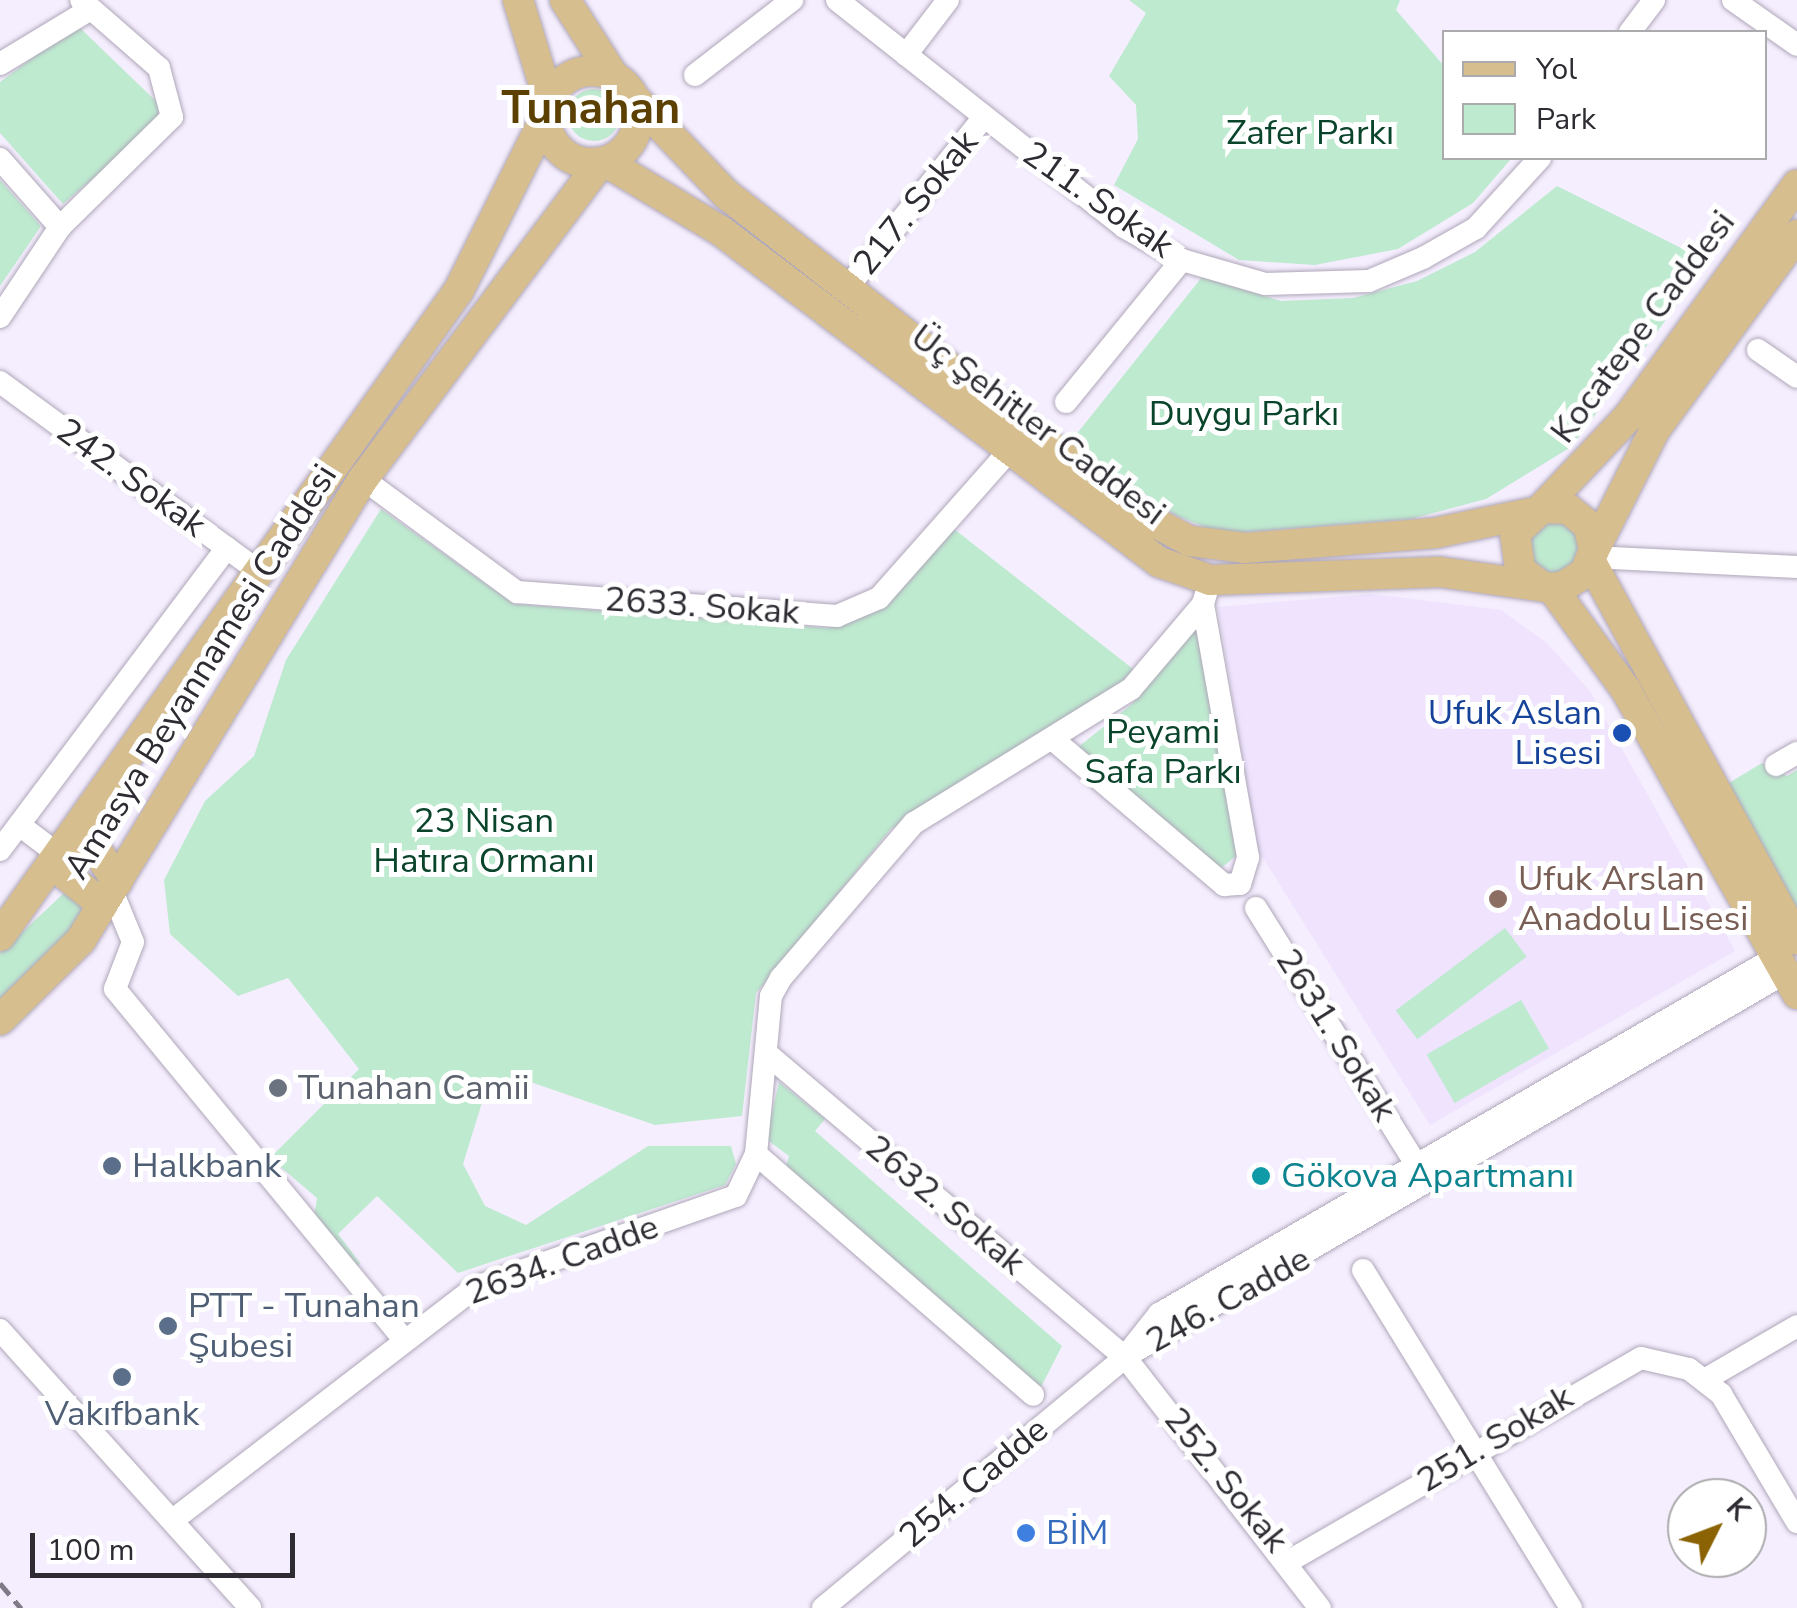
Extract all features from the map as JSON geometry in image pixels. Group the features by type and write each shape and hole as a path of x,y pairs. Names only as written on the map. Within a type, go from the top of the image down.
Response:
{"main road":[{"path":"518,0 547,108 565,154 604,162 631,144 635,98 613,76 565,0"},
{"path":"547,108 568,77 613,76"},
{"name":"Üç Şehitler Caddesi","path":"635,98 726,194 1135,512 1190,540 1245,548 1435,534 1536,510"},
{"name":"Amasya Beyannamesi Caddesi","path":"0,936 65,855 459,290 547,108"},
{"name":"Amasya Beyannamesi Caddesi","path":"0,1020 47,979 111,892 363,479 604,162"},
{"name":"Üç Şehitler Caddesi","path":"604,162 721,230 1008,452 1206,592 1440,572 1546,586"},
{"name":"Kocatepe Caddesi","path":"1536,510 1629,416 1797,185"},
{"name":"Kocatepe Caddesi","path":"1592,557 1654,431 1797,235"},
{"path":"1536,510 1579,516 1592,557 1791,962 1626,690 1546,586 1514,558 1515,533 1536,510"},
{"path":"1546,586 1576,581 1592,557"},
{"path":"65,855 98,852 111,892"},
{"path":"65,855 111,892"}],"street":[{"path":"695,74 792,0"},
{"name":"211. Sokak","path":"837,0 1124,227 1182,260 1264,284 1369,280 1476,228 1538,160"},
{"path":"906,56 948,0"},
{"path":"1632,30 1654,0"},
{"path":"1733,0 1797,45"},
{"path":"0,64 83,6 159,68 176,104 166,127 60,226 0,317"},
{"name":"217. Sokak","path":"847,288 984,117"},
{"path":"0,160 60,226"},
{"path":"1066,402 1182,260"},
{"path":"1758,350 1797,376"},
{"name":"242. Sokak","path":"0,382 262,574"},
{"name":"2633. Sokak","path":"363,479 517,592 837,616 878,598 1008,452"},
{"path":"0,850 22,827 226,548"},
{"path":"1592,557 1797,567"},
{"path":"1033,1395 756,1154 775,986 894,843 1056,742 1131,690 1206,592"},
{"path":"1056,742 1224,885 1240,884 1248,857 1206,592"},
{"path":"22,827 65,855"},
{"path":"111,892 133,942 115,989 402,1337"},
{"name":"2631. Sokak","path":"1256,908 1415,1162"},
{"name":"246. Cadde","path":"1125,1357 1159,1314 1415,1162 1791,962"},
{"name":"246. Cadde","path":"1125,1357 1791,962"},
{"name":"2632. Sokak","path":"766,1052 1125,1357"},
{"name":"2634. Cadde","path":"173,1520 402,1337 476,1287 732,1200 756,1154"},
{"path":"1363,1270 1571,1608"},
{"path":"1797,1326 1706,1379 1797,1522"},
{"path":"0,1330 250,1608"},
{"name":"252. Sokak","path":"1125,1357 1291,1560 1320,1608"},
{"name":"254. Cadde","path":"823,1608 1125,1357"},
{"name":"251. Sokak","path":"1291,1560 1627,1361 1671,1362 1706,1379"}],"shaded area":[{"name":"Ufuk Arslan Anadolu Lisesi","path":"1372,594 1501,610 1547,643 1589,690 1735,951 1430,1125 1257,848 1218,607"}],"green space":[{"name":"Zafer Parkı","path":"1129,0 1400,0 1396,10 1442,64 1442,160 1510,160 1473,203 1398,249 1315,265 1239,260 1114,185 1138,139 1136,105 1109,76 1146,13"},
{"path":"77,25 159,104 158,123 63,204 0,133 0,82"},
{"path":"594,89 612,97 620,115 612,133 594,141 576,133 568,115 576,97"},
{"path":"0,180 41,226 0,286"},
{"name":"Duygu Parkı","path":"1557,186 1709,262 1571,447 1486,499 1411,519 1222,534 1175,515 1071,441 1202,277 1281,301 1353,298 1417,281 1475,252"},
{"name":"23 Nisan Hatıra Ormanı","path":"381,509 514,604 828,628 876,612 954,529 1137,672 1013,759 891,829 756,993 742,1116 655,1125 516,1077 484,1096 463,1164 485,1206 526,1225 648,1146 731,1146 736,1164 725,1185 458,1273 377,1196 338,1234 360,1263 355,1271 314,1218 317,1198 270,1158 359,1069 288,978 238,996 170,934 164,880 205,801 254,756 286,660"},
{"path":"1555,521 1573,529 1581,547 1573,565 1555,573 1537,565 1529,547 1537,529"},
{"name":"Peyami Safa Parkı","path":"1196,628 1241,852 1221,868 1077,748 1132,704"},
{"path":"1762,763 1787,776 1797,770 1797,915 1724,786"},
{"path":"64,893 81,904 82,919 0,1008 0,953"},
{"path":"1505,928 1527,957 1417,1039 1396,1010"},
{"path":"1521,1000 1549,1048 1455,1103 1427,1054"},
{"path":"779,1082 825,1119 815,1131 1062,1346 1040,1389 786,1167 789,1156 766,1139"}],"railway":[{"path":"0,1583 21,1608"}],"place":[{"name":"Ufuk Aslan Lisesi","path":"1622,733"},
{"name":"Ufuk Arslan Anadolu Lisesi","path":"1498,899"},
{"name":"Tunahan Camii","path":"278,1088"},
{"name":"Halkbank","path":"112,1166"},
{"name":"Gökova Apartmanı","path":"1261,1176"},
{"name":"PTT - Tunahan Şubesi","path":"168,1326"},
{"name":"Vakıfbank","path":"122,1377"},
{"name":"BİM","path":"1026,1533"}],"district":[{"name":"Tunahan","path":"591,109"}]}
